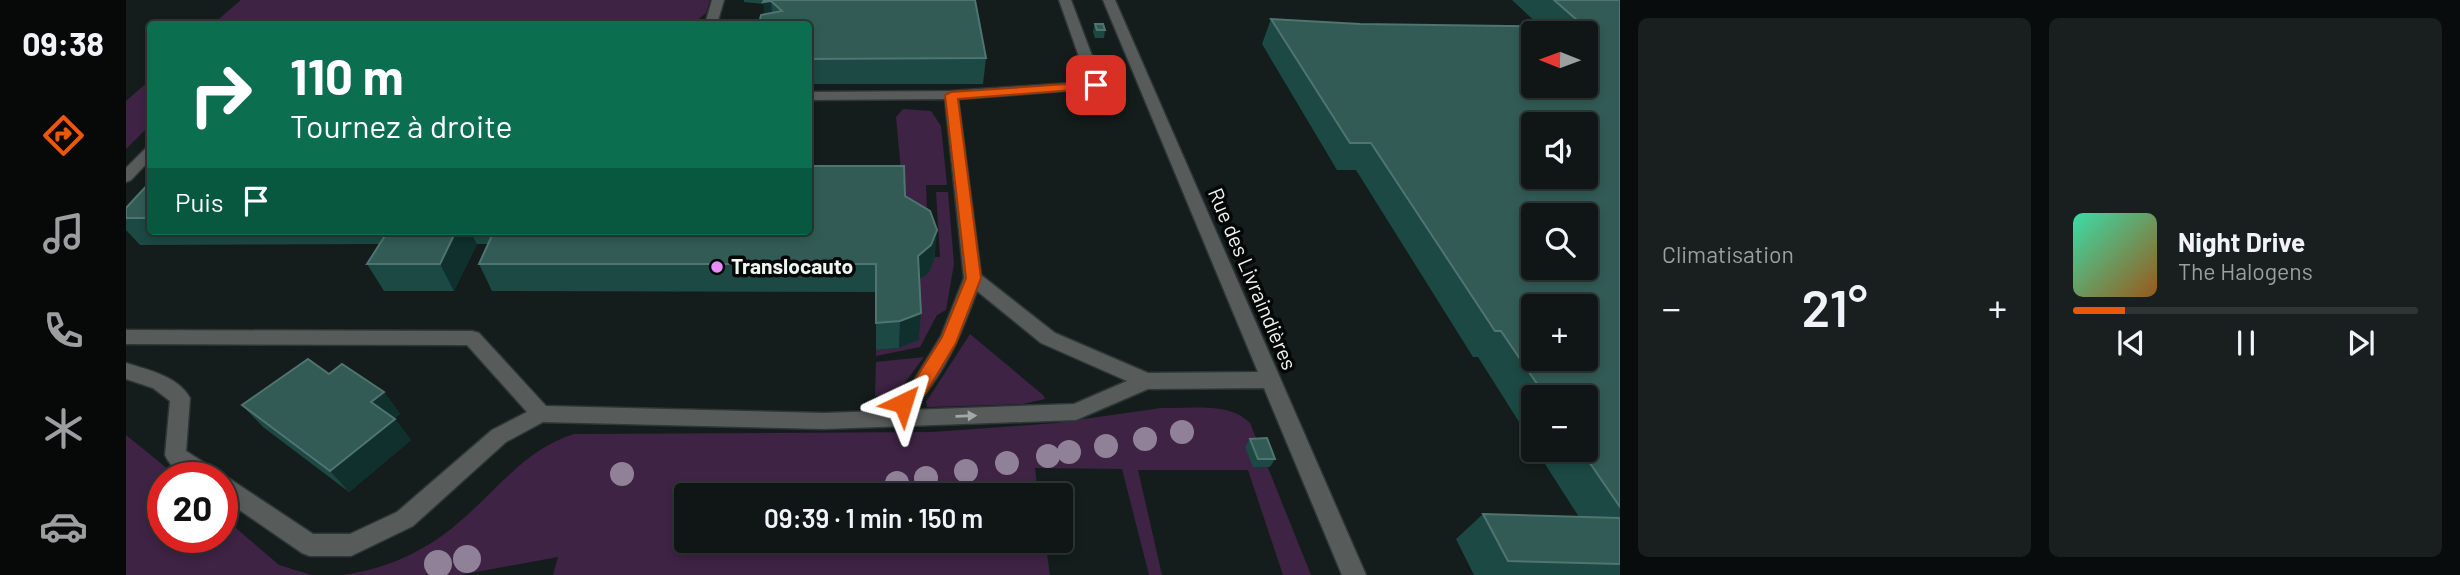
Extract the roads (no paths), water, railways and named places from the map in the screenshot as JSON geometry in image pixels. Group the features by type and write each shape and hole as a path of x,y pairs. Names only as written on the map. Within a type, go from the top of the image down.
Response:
{"street":[{"path":"712,21 718,0"},
{"path":"812,96 951,95 1096,85 1065,0"},
{"name":"Rue des Livraindières","path":"1109,0 1354,575"},
{"path":"887,418 920,388 950,338 974,278 951,95"},
{"path":"126,177 147,155"},
{"path":"974,278 1048,338 1146,381"},
{"path":"126,337 472,338 541,414"},
{"path":"126,372 160,382 180,398 175,455 185,462"},
{"path":"238,497 310,545 351,545 405,519 499,436 541,414 824,421 1076,412 1146,381 1271,380"}],"place":[{"name":"Translocauto","path":"717,267"}]}
